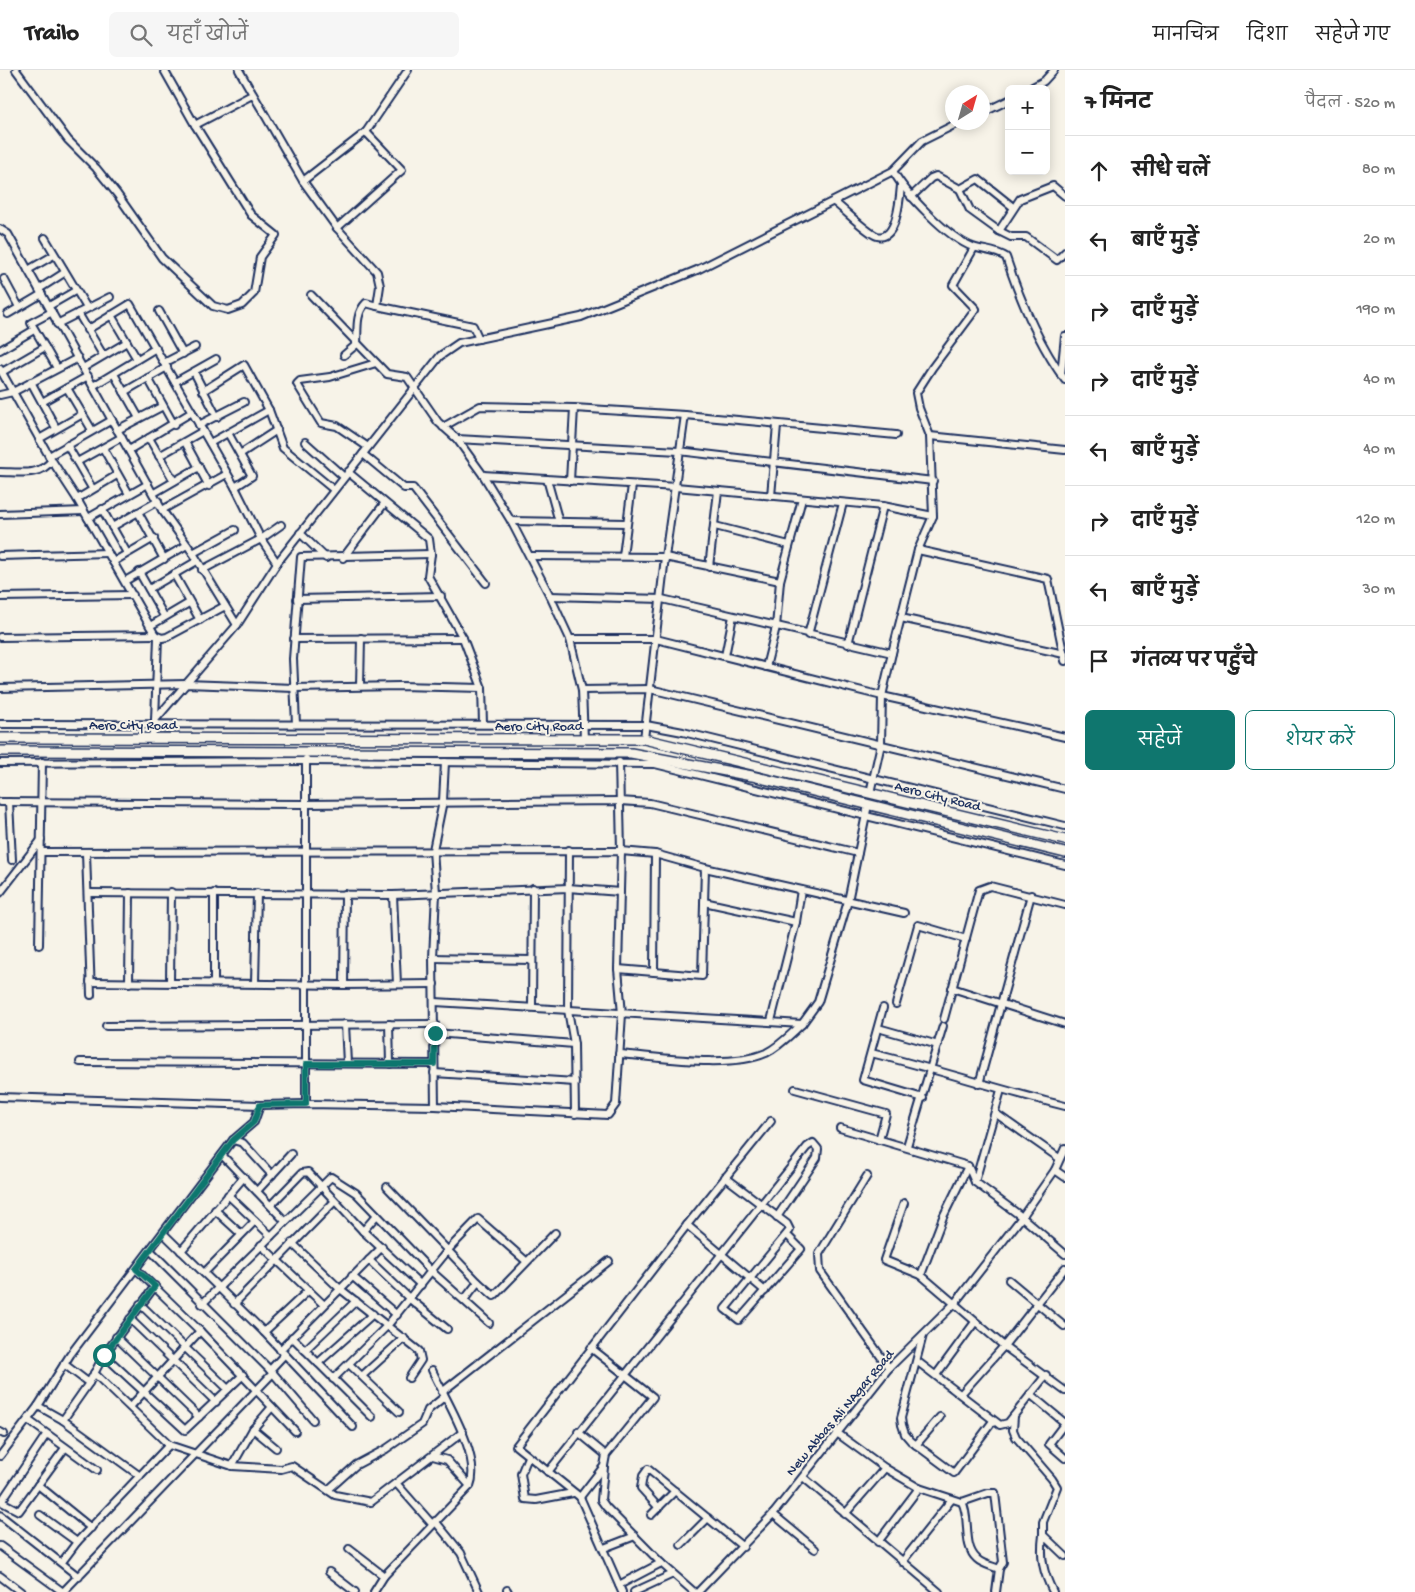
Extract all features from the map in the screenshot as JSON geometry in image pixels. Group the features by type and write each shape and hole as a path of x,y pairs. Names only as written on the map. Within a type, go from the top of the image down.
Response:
{"street":[{"path":"16,70 68,140 96,168 117,194 162,258 213,306 228,310 242,305 254,294 260,257 276,235 251,215 195,125 164,70"},
{"path":"239,70 304,181 338,228 377,272 380,286 377,306"},
{"path":"304,181 366,132 408,70"},
{"path":"1037,85 1044,81 1054,70"},
{"path":"195,125 252,95"},
{"path":"990,109 1005,102"},
{"path":"154,721 237,625 277,563 414,386 440,356 459,343 581,317 697,270 893,171 922,141 945,130"},
{"path":"338,228 402,170 366,132"},
{"path":"893,171 911,197 960,241 974,248 997,251 1006,256 1020,299 1063,378"},
{"path":"911,197 931,178 936,176 960,189 970,210 999,231 1012,237 1026,237 1057,260 1065,252"},
{"path":"960,189 978,179 1013,207"},
{"path":"834,202 876,236 883,237 888,234 899,214 901,185"},
{"path":"999,231 1020,199 1053,186 1065,196"},
{"path":"0,229 8,234 162,510 193,553 237,625"},
{"path":"45,238 64,273 87,308"},
{"path":"870,793 881,744 882,696 918,550 933,516 930,436 919,408 916,393 932,368 976,309 953,285 974,248"},
{"path":"28,270 54,254"},
{"path":"8,314 64,273"},
{"path":"4,280 19,306"},
{"path":"58,368 31,323 75,291"},
{"path":"311,295 387,374 407,377 443,427 457,439 483,475 512,521 570,639 582,690 584,739"},
{"path":"57,324 110,297"},
{"path":"357,344 358,315 366,303 473,326 479,339"},
{"path":"87,330 130,304 235,486 261,539 277,563"},
{"path":"159,312 183,354"},
{"path":"78,313 103,355"},
{"path":"111,315 137,359"},
{"path":"0,350 34,330"},
{"path":"1063,378 1065,336"},
{"path":"83,368 127,342"},
{"path":"344,354 357,344"},
{"path":"45,347 1,370 50,458 77,499 156,636 152,737"},
{"path":"124,392 195,347"},
{"path":"93,386 156,348"},
{"path":"0,395 13,392 78,358"},
{"path":"175,382 216,359"},
{"path":"368,446 337,426 322,423 297,384 300,381 330,377 376,363"},
{"path":"203,391 244,365 270,410 282,448 334,490"},
{"path":"194,372 217,416"},
{"path":"114,374 138,418"},
{"path":"42,402 88,376"},
{"path":"148,378 174,425"},
{"path":"31,382 56,428"},
{"path":"67,388 81,415 92,430"},
{"path":"160,456 185,442 217,416 244,402"},
{"path":"118,430 163,406"},
{"path":"443,427 480,406 574,408 896,434"},
{"path":"570,481 574,408"},
{"path":"210,443 270,410"},
{"path":"129,450 174,425 192,412"},
{"path":"39,439 81,415"},
{"path":"644,739 662,599 665,556 685,416"},
{"path":"0,472 39,472 47,467 50,458 67,445 112,420"},
{"path":"771,496 776,425"},
{"path":"240,454 277,430"},
{"path":"228,433 252,476 235,486"},
{"path":"930,436 1065,450"},
{"path":"77,462 122,437"},
{"path":"149,438 174,481"},
{"path":"457,439 679,451 933,481"},
{"path":"185,442 209,486"},
{"path":"305,442 429,540 432,554 428,576 463,638 482,688 482,724"},
{"path":"67,445 92,488"},
{"path":"103,448 129,494"},
{"path":"362,454 404,488 413,488 486,583"},
{"path":"154,493 199,467"},
{"path":"162,510 209,486 227,474"},
{"path":"77,499 92,488 118,475"},
{"path":"483,475 676,487 883,506 933,516"},
{"path":"547,479 559,522"},
{"path":"88,518 148,484"},
{"path":"623,556 632,485"},
{"path":"709,567 718,491"},
{"path":"766,667 776,628 780,581 802,499"},
{"path":"112,527 158,501"},
{"path":"808,635 843,503"},
{"path":"343,558 384,504"},
{"path":"848,644 883,506"},
{"path":"102,509 127,553"},
{"path":"0,514 84,511"},
{"path":"138,512 164,559"},
{"path":"512,521 626,523"},
{"path":"202,570 261,539 281,526"},
{"path":"714,526 789,545"},
{"path":"193,553 235,530"},
{"path":"300,533 326,558"},
{"path":"114,562 154,538"},
{"path":"124,581 187,545"},
{"path":"901,618 1064,657 1048,579 918,550"},
{"path":"0,556 108,553"},
{"path":"296,724 294,638 300,557 343,558 432,554"},
{"path":"530,556 665,556 780,581"},
{"path":"149,588 197,561"},
{"path":"139,572 164,616"},
{"path":"174,574 200,620"},
{"path":"0,596 133,595"},
{"path":"297,599 441,596"},
{"path":"550,596 662,599 776,628 892,653"},
{"path":"150,626 164,616 189,603"},
{"path":"0,638 167,637 225,606"},
{"path":"725,656 733,616"},
{"path":"294,638 463,638"},
{"path":"360,686 361,638"},
{"path":"570,639 656,639 882,696 1065,737"},
{"path":"0,688 186,684 294,688 360,686 482,688"},
{"path":"582,690 650,689 1065,789"},
{"path":"0,724 154,721 296,724 646,725 683,732 1065,826"},
{"name":"Aero City Road","path":"0,738 644,739 1065,840"},
{"path":"445,751 447,738"},
{"path":"306,1104 305,804 308,750"},
{"name":"Aero City Road","path":"0,751 308,750 631,753 752,776 1065,853"},
{"path":"0,763 306,761 620,762 655,764 1065,866"},
{"path":"39,945 42,762"},
{"path":"435,1106 433,958 436,893 434,850 443,801 444,762"},
{"path":"0,1097 260,1105 435,1106 606,1116 611,1113 616,1104 622,1014 618,969 621,851 620,762"},
{"path":"0,802 305,804 443,801 620,801 650,804 858,853"},
{"path":"9,802 12,860"},
{"path":"619,1054 721,1061 747,1059 766,1053 784,1041 802,1024 818,1002 848,901 868,805"},
{"path":"0,893 41,840"},
{"path":"41,852 306,850 621,851 655,854 705,868 904,913"},
{"path":"569,850 568,1010 574,1044 575,1114"},
{"path":"86,853 91,995"},
{"path":"654,972 655,854"},
{"path":"618,969 702,976 705,868"},
{"path":"907,1146 923,1098 952,988 982,887 990,886 1065,905"},
{"path":"88,893 171,892 393,895 532,888 568,888 620,892"},
{"path":"532,888 532,1006"},
{"path":"770,1021 796,922 801,890"},
{"path":"170,982 171,892"},
{"path":"129,983 130,893"},
{"path":"255,983 257,893"},
{"path":"214,894 214,982"},
{"path":"344,985 345,894"},
{"path":"393,895 397,984"},
{"path":"979,1084 1031,895"},
{"path":"704,902 796,922"},
{"path":"896,1004 918,925 966,939"},
{"path":"433,958 532,960"},
{"path":"90,982 344,985 434,984"},
{"path":"952,988 1065,1024"},
{"path":"435,1002 532,1006 622,1014 802,1024"},
{"path":"883,1008 863,1080 923,1098"},
{"path":"345,1024 347,1064"},
{"path":"390,1024 390,1064"},
{"path":"106,1026 435,1024"},
{"path":"878,1028 938,1045"},
{"path":"435,1033 574,1044"},
{"path":"871,1053 1065,1106"},
{"path":"80,1062 434,1064"},
{"path":"434,1073 575,1082"},
{"path":"795,1089 886,1114 879,1140"},
{"path":"975,1182 1001,1090"},
{"path":"0,1455 38,1406 64,1364 164,1234 233,1140 254,1122 260,1105"},
{"path":"995,1113 1059,1158"},
{"path":"622,1592 580,1497 516,1446 687,1225 771,1121"},
{"path":"840,1128 907,1146 968,1166 975,1182 1022,1217 1065,1254"},
{"path":"233,1140 243,1143 272,1175"},
{"path":"548,1472 760,1204 807,1147 811,1144 816,1144 819,1154 817,1158 777,1217"},
{"name":"New Abbas Ali NAgar Road","path":"698,1592 773,1514 889,1368 954,1304 1022,1217 1055,1170 1065,1148"},
{"path":"257,1191 291,1154"},
{"path":"222,1155 286,1221"},
{"path":"920,1275 943,1217 968,1166"},
{"path":"1055,1170 1065,1177"},
{"path":"270,1205 306,1171 363,1231 421,1285"},
{"path":"867,1176 819,1254 820,1271 889,1368"},
{"path":"181,1251 244,1177"},
{"path":"202,1304 331,1177 356,1193 431,1271 489,1323"},
{"path":"726,1177 789,1226 790,1230 725,1309 739,1320 801,1249 787,1235"},
{"path":"387,1187 478,1282 494,1296 526,1261 556,1233"},
{"path":"228,1195 271,1236"},
{"path":"234,1304 334,1202"},
{"path":"904,1203 884,1260 920,1275 1004,1346 1064,1387"},
{"path":"215,1210 241,1234"},
{"path":"363,1231 377,1215"},
{"path":"333,1379 411,1300 448,1250 478,1219 526,1261"},
{"path":"204,1273 255,1221"},
{"path":"687,1225 722,1253 764,1291"},
{"path":"164,1234 264,1332 353,1427"},
{"path":"292,1243 339,1288 416,1347 421,1356 419,1364 409,1378"},
{"path":"261,1245 323,1304"},
{"path":"0,1546 63,1592 196,1455 256,1390 271,1372 292,1337 382,1247"},
{"path":"150,1251 271,1372 313,1420"},
{"path":"369,1260 411,1300 447,1329"},
{"path":"328,1490 356,1465 386,1449 422,1424 428,1410 443,1395 609,1262"},
{"path":"961,1394 1004,1346 1065,1268"},
{"path":"136,1269 200,1331 295,1431"},
{"path":"352,1276 396,1315"},
{"path":"1009,1280 1064,1326"},
{"path":"464,1300 478,1282"},
{"path":"63,1420 89,1383 116,1337 155,1286"},
{"path":"264,1332 309,1290"},
{"path":"305,1350 356,1301"},
{"path":"140,1304 228,1389"},
{"path":"318,1363 373,1314"},
{"path":"130,1319 216,1402"},
{"path":"936,1375 975,1322"},
{"path":"130,1406 200,1331"},
{"path":"923,1335 918,1362 902,1418 905,1434 916,1445 954,1474 993,1421"},
{"path":"116,1337 198,1417"},
{"path":"292,1337 372,1417"},
{"path":"362,1376 404,1338"},
{"path":"591,1348 653,1397 606,1455 602,1500 661,1563 694,1592"},
{"path":"104,1355 185,1430 243,1375"},
{"path":"918,1362 1000,1426 1005,1425 1014,1416 1046,1375"},
{"path":"64,1364 89,1383"},
{"path":"349,1364 399,1412"},
{"path":"374,1592 384,1576 470,1486 473,1474 463,1432 432,1370"},
{"path":"94,1373 169,1444 232,1466 296,1468 335,1495 371,1502 434,1456 463,1432"},
{"path":"1030,1394 1065,1423 1049,1444 1065,1458"},
{"path":"38,1406 63,1420 140,1476"},
{"path":"232,1466 254,1429 272,1407"},
{"path":"1014,1416 1013,1430 1016,1437 1057,1487 1045,1515 1040,1556 1044,1575 1053,1592"},
{"path":"916,1445 940,1417"},
{"path":"28,1420 46,1435 97,1470"},
{"path":"254,1429 276,1448"},
{"path":"578,1432 606,1455"},
{"path":"837,1433 885,1468 919,1488 962,1502 988,1493 995,1493 1003,1562 998,1569 996,1592"},
{"path":"46,1435 1,1502 19,1511 65,1448"},
{"path":"62,1562 77,1542 169,1444"},
{"path":"434,1456 447,1460 470,1486"},
{"path":"528,1457 521,1474 525,1499 536,1500 573,1493"},
{"path":"580,1497 604,1466"},
{"path":"845,1514 885,1468"},
{"path":"659,1508 641,1488 643,1476 648,1469 743,1547"},
{"path":"803,1477 939,1592"},
{"path":"396,1484 461,1553 479,1592"},
{"path":"38,1485 91,1528"},
{"path":"878,1542 919,1488"},
{"path":"651,1515 676,1492"},
{"path":"902,1562 952,1499"},
{"path":"962,1502 965,1508 970,1546 976,1559 998,1569"},
{"path":"773,1514 814,1549"},
{"path":"0,1515 79,1577"},
{"path":"40,1515 77,1542"},
{"path":"681,1545 708,1518"},
{"path":"1043,1535 1065,1556"},
{"path":"604,1548 635,1536"},
{"path":"349,1549 384,1576"},
{"path":"619,1585 661,1563"},
{"path":"329,1572 355,1592"},
{"path":"634,1592 673,1574"},
{"path":"0,1576 22,1592"}],"route":[{"path":"104,1355 155,1286 136,1269 233,1140 254,1122 260,1105 306,1104 306,1064 434,1064 435,1033"}]}
